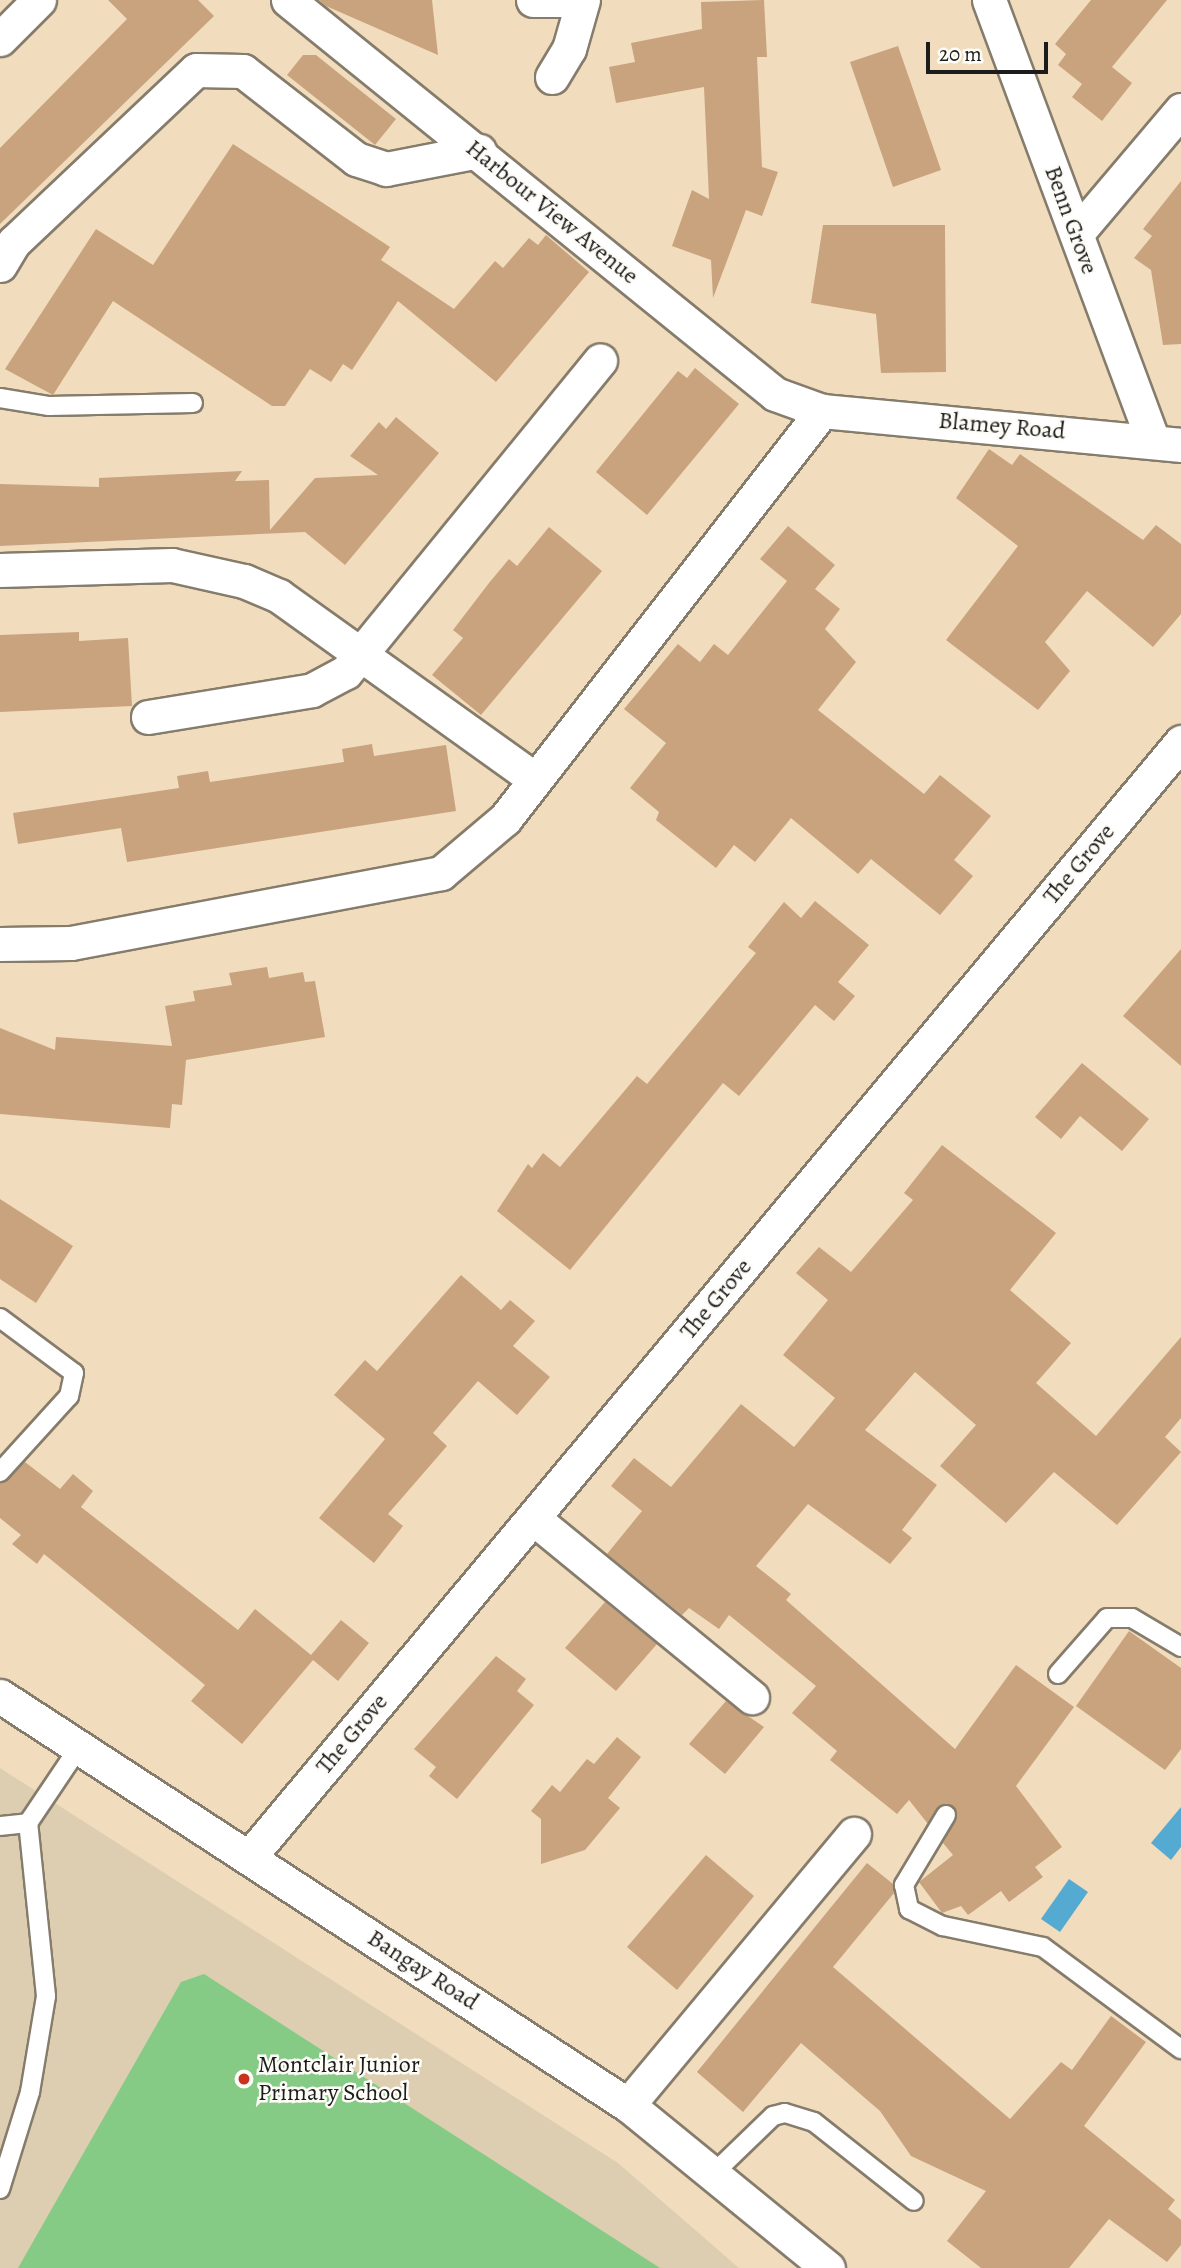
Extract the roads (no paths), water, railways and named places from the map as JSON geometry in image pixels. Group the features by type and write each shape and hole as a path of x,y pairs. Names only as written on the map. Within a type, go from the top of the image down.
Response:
{"street":[{"path":"0,39 39,0"},
{"name":"Harbour View Avenue","path":"288,0 479,151 775,394 822,411"},
{"path":"533,0 567,0"},
{"path":"552,77 569,48 583,0"},
{"name":"Benn Grove","path":"989,0 1077,233 1167,442"},
{"path":"0,265 13,242 196,70 243,71 356,159 386,169 479,151"},
{"path":"1077,233 1181,110"},
{"path":"148,717 312,690 346,672 600,361"},
{"path":"0,944 71,943 441,873 483,842 822,411"},
{"name":"Blamey Road","path":"822,411 1167,442"},
{"path":"0,570 172,565 210,570 279,596 359,656 533,778"},
{"name":"The Grove","path":"250,1856 1181,742"},
{"path":"533,1518 751,1697"},
{"name":"Bangay Road","path":"0,1696 250,1856 628,2105 715,2172 828,2268"},
{"path":"628,2105 854,1834"}],"lane":[{"path":"0,398 49,406 193,403"},
{"path":"0,1318 74,1373 69,1396 0,1472"},
{"path":"1058,1674 1107,1618 1132,1618 1181,1647"},
{"path":"0,2189 30,2092 46,1996 28,1823 79,1747"},
{"path":"946,1815 904,1885 909,1909 943,1926 1043,1947 1181,2049"},
{"path":"0,1826 28,1823"},
{"path":"715,2172 773,2116 785,2113 814,2122 914,2201"}],"water":[{"path":"1181,1807 1181,1847 1171,1860 1151,1843"},
{"path":"1069,1879 1088,1892 1060,1932 1041,1919"}],"place":[{"name":"Montclair Junior Primary School","path":"244,2079"}]}
